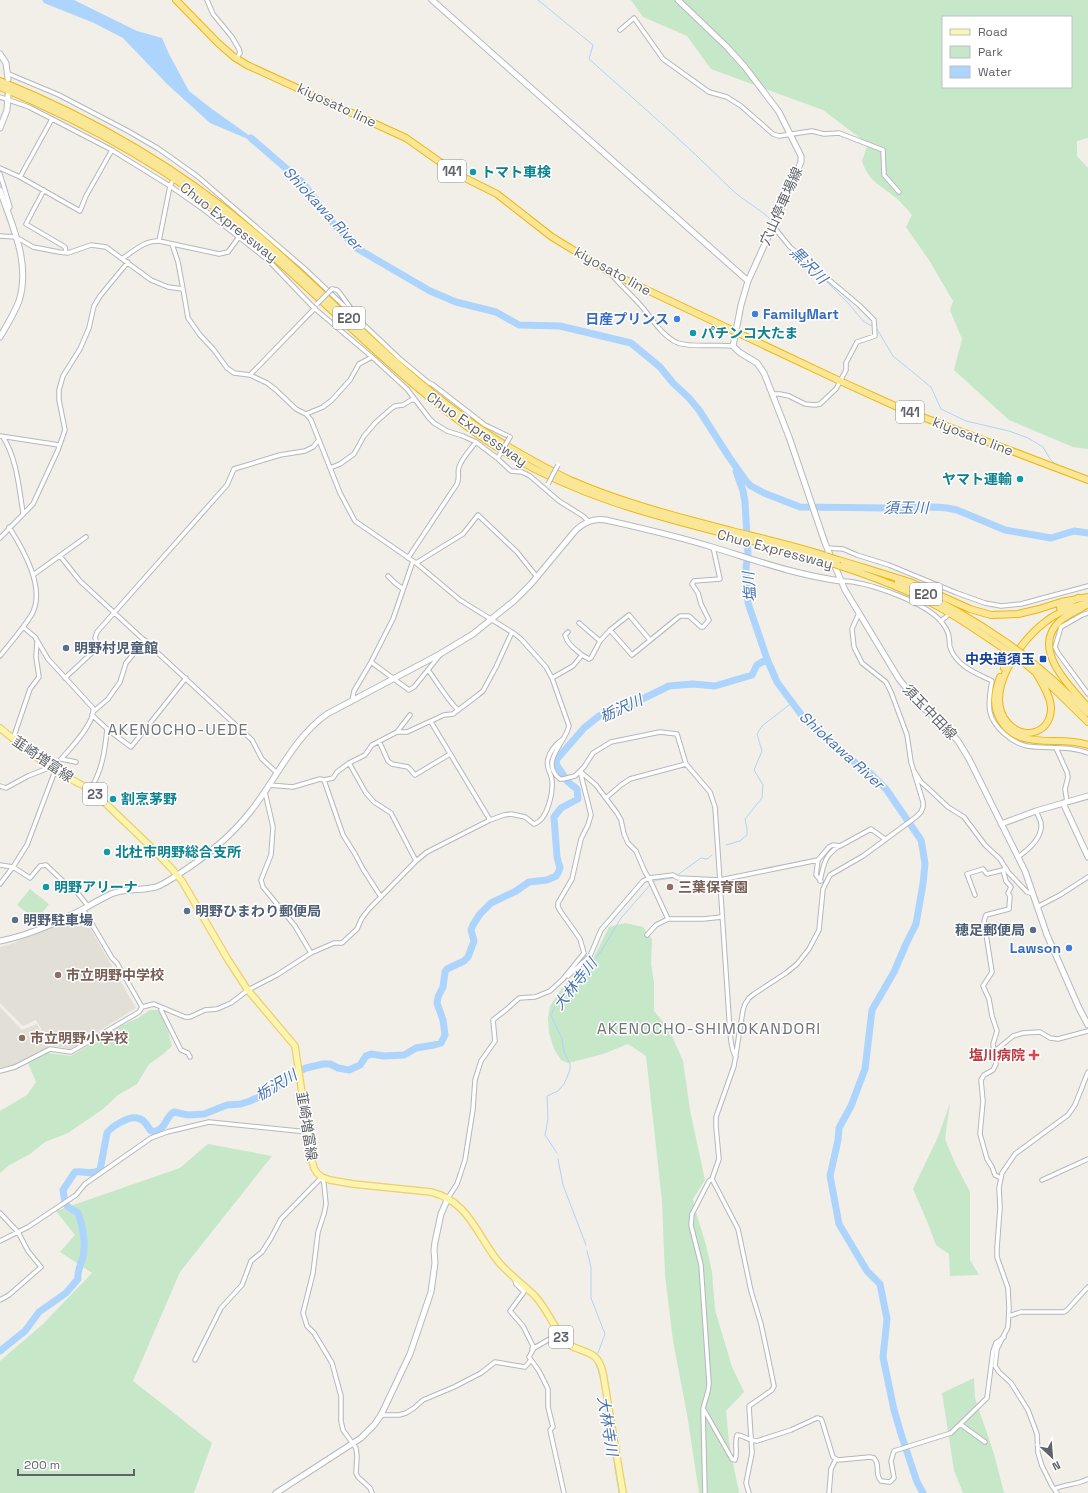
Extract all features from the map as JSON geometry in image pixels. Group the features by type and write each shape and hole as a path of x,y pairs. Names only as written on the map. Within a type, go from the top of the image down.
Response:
{"highway":[{"name":"kiyosato line","path":"176,0 218,43 236,59 406,138 457,174 497,194 552,237 611,273 904,410 1088,480"},
{"name":"Chuo Expressway","path":"0,81 61,107 120,138 154,158 203,192 272,248 401,365 439,397 474,424 501,442 539,465 594,490 713,529"},
{"name":"Chuo Expressway","path":"0,87 90,128 150,163 223,214 269,253 397,370 437,403 498,448 535,470 580,490 645,513 763,542 782,543 839,563 939,607 1005,646"},
{"name":"Chuo Expressway","path":"839,563 862,567 922,592 970,618 1005,646 1058,684 1088,713"},
{"path":"862,567 910,582 970,609 991,614 1018,614 1078,598 1088,597"},
{"path":"1078,598 1045,617 1029,630 1020,641 1000,677 996,687 995,702 1000,720 1016,736 1034,741 1070,741 1088,745"},
{"path":"1035,671 1048,696 1051,713 1043,728 1035,732 1025,733 1016,730 1007,722 1001,709 999,695 1003,679 1023,644 1040,626 1052,617 1073,606 1088,604"},
{"path":"1088,604 1060,621 1051,633 1049,646 1051,657 1057,669 1088,707"},
{"name":"Chuo Expressway","path":"1023,659 1088,722"}],"main road":[{"name":"韮崎増富線","path":"1,731 53,769 90,790 152,847 177,875 248,990 295,1046 314,1168 322,1177 351,1184 431,1192 448,1198 462,1208 497,1261 543,1306 565,1342"},
{"name":"23","path":"565,1342 570,1346 592,1354 599,1360 623,1493"}],"street":[{"path":"207,0 213,14 232,37 239,49 240,53 236,59"},
{"path":"432,0 748,281"},
{"name":"穴山停車場線","path":"678,0 735,54 776,107 800,151 801,162 748,281 741,305 733,346"},
{"path":"620,30 634,18 663,59 688,76 698,85 714,94 727,97 740,106 772,134 779,136 812,131 824,134 839,133 883,150 884,175 899,192"},
{"path":"0,54 6,63 8,76 59,95 128,131 159,149 203,182 304,268 429,383 485,425 510,437 498,457"},
{"path":"0,97 8,98 29,107 112,150 171,184 268,260 314,308 407,389 429,418 439,427 476,442 498,457 510,471 522,472 530,476 559,501 583,516 588,521"},
{"path":"0,128 7,110 8,98"},
{"path":"20,177 52,119"},
{"path":"0,168 20,177 80,211 86,196 112,150"},
{"path":"180,171 182,166"},
{"path":"0,174 10,207 7,211"},
{"path":"159,241 171,184"},
{"path":"0,190 16,237 23,265 22,290 18,303 0,337"},
{"path":"44,190 26,224 65,246 66,252"},
{"path":"773,226 790,247 859,304 874,320 875,336 858,342 846,363 846,370 836,389 820,404 805,404 790,396 780,394 773,397"},
{"path":"0,236 16,237 33,247 58,252 66,252 91,245 97,245 110,249 158,284 183,290"},
{"path":"122,258 144,244 154,241 219,254 228,252 239,237"},
{"path":"172,244 178,262 188,318 200,336 214,350 227,368 234,373 250,374 272,387 296,409 306,414 311,420 346,507 355,521 414,562 460,600 512,632 522,640 546,667 552,678 569,726 551,763 557,776 563,779 572,777 580,772 593,754 611,742 660,732 676,734 686,764 710,792 715,807 730,1032 734,1054 736,1057"},
{"path":"0,538 32,504 60,445 65,430 59,400 59,390 63,376 80,350 89,328 94,306 100,296 128,262"},
{"path":"611,273 664,333 677,343 690,346 733,346"},
{"path":"250,374 332,289 339,292 350,307 348,310"},
{"name":"須玉中田線","path":"733,346 739,352 757,363 764,373 789,437 819,525 841,581 859,613 899,680 920,704 944,725 961,745 1026,872 1056,957 1088,1025"},
{"path":"306,414 332,400 350,380 359,364 372,357"},
{"path":"330,468 340,464 354,454 364,436 376,422 392,408 403,405 411,400 415,400"},
{"path":"1,437 60,445"},
{"path":"1,437 6,443 12,459 23,513"},
{"path":"65,678 96,650 98,645 95,640 95,635 227,485 234,470 280,455 305,451 313,447 319,440"},
{"path":"408,558 457,484 460,465 476,442"},
{"path":"546,489 558,465"},
{"path":"352,701 354,691 393,619 414,562 463,534 478,515 517,552 537,577"},
{"path":"0,941 26,935 113,893 128,889 158,886 206,856 218,846 250,812 302,737 314,724 327,714 464,640 492,620 515,600 537,577 575,531 588,521 600,519 606,520 658,532 715,548 765,565 820,578 852,581 879,588 919,605 934,614 941,621 950,639 950,648 956,659 976,673 992,681 989,703 990,712 1000,730 1010,738 1026,746 1075,748 1088,753"},
{"path":"0,656 23,627 35,606 33,575 26,555 9,527"},
{"path":"33,575 86,537"},
{"path":"610,630 632,655 680,616 689,616 701,627 704,627 709,620 701,604 698,593 692,584 694,581 720,579 715,548"},
{"path":"828,548 843,548 857,555 889,565 957,594 985,603 1001,606 1021,604 1088,586"},
{"path":"60,556 80,581 252,740 262,758 277,773"},
{"path":"388,576 403,589"},
{"path":"956,598 957,594"},
{"path":"705,1493 703,1409 709,1390 701,1265 691,1225 692,1214 708,1181 712,1179 719,1159 716,1117 731,1078 745,1004 754,994 797,964 809,949 819,930 824,886 830,875 863,856 889,837 921,812 923,807 923,802 913,771 907,735 891,692 886,682 862,663 854,647 852,629 859,613"},
{"path":"1088,613 1061,628 1055,647 1058,654 1088,694"},
{"path":"568,632 565,635 569,644 589,659 600,641 610,630 629,615 650,640"},
{"path":"941,621 947,616"},
{"path":"579,623 600,641"},
{"path":"23,627 35,637 48,659 93,708 93,713 107,729 131,747 186,678"},
{"path":"397,732 407,732 432,722 444,715 453,714 483,691 512,632"},
{"path":"76,762 61,759 77,742 93,713 108,699 120,682 126,663 145,640"},
{"path":"13,739 30,688 39,677 36,657 37,641"},
{"path":"371,662 409,690 414,687 440,654"},
{"path":"552,678 573,666 582,655"},
{"path":"428,670 449,701 458,710"},
{"path":"269,785 293,787 320,779 324,780 334,778 337,772 365,754 372,745 397,732 410,715"},
{"path":"432,722 490,820"},
{"path":"90,790 100,771 107,729"},
{"path":"0,1071 14,1067 50,1049 71,1052 139,1012 142,1007 154,1004 185,1017 190,1017 205,1010 217,1009 231,1003 248,990 278,975 311,953 334,943 342,943 357,929 362,918 381,896 427,852 490,820 504,815 511,814 525,817 534,824 542,819 552,794 552,779 547,767 548,758 556,744 564,738"},
{"path":"379,741 388,761 392,764 408,767 416,775 450,754"},
{"path":"1056,748 1068,777 1065,789 1065,802 1088,857"},
{"path":"349,763 366,793 374,802 391,813 416,861"},
{"path":"606,798 630,779 686,764"},
{"path":"0,786 6,788 28,776 53,769"},
{"path":"0,884 27,845 53,769"},
{"path":"913,771 916,770 921,782 931,792 948,807 964,817 985,845 1000,859 1006,880 1010,887 1008,893 1010,896 1009,909 986,915 984,921 992,972 983,986 989,999 992,1016 997,1028 993,1044 996,1064 995,1067 984,1075 981,1080 983,1101 980,1134 986,1155 994,1173 1001,1178"},
{"path":"580,772 596,785 617,813 626,838 636,851 668,920"},
{"path":"563,979 584,953 580,939 558,907 558,903 572,879 581,839 590,821 580,772"},
{"path":"324,780 343,835 381,896"},
{"path":"265,792 273,827 271,855 261,883 295,926 311,953"},
{"path":"1001,824 1036,811 1088,796"},
{"path":"1018,857 1033,844 1041,829 1041,823 1036,811"},
{"path":"820,880 823,865 827,856 840,846 871,829 885,839"},
{"path":"824,886 816,875 818,860 829,848 834,845 840,846"},
{"path":"276,1493 354,1444 369,1431 381,1415 410,1354 431,1292 435,1263 435,1242 441,1214 448,1198 457,1184 465,1160 473,1109 475,1080 480,1061 495,1041 493,1020 508,1009 519,998 535,997 550,991 573,972 590,956 601,930 638,886 649,879 676,876 720,880 818,860"},
{"path":"0,865 13,867 30,878 40,866 46,865 65,882 72,886 88,906"},
{"path":"975,895 968,874 983,869 987,874 1004,869"},
{"path":"1004,869 1027,892 1033,894"},
{"path":"1037,906 1060,895 1088,877"},
{"path":"82,909 142,1007"},
{"path":"647,935 656,925 668,920 680,918 703,919 722,917"},
{"path":"162,1008 161,1010 181,1050 188,1053 190,1057"},
{"path":"995,1051 1014,1036 1023,1033 1040,1032 1050,1038 1058,1039 1088,1031"},
{"path":"1057,1493 1042,1466 1038,1452 1037,1434 1028,1410 1011,1382 996,1369 997,1349 1008,1326 1009,1316 1008,1288 997,1257 1000,1208 999,1188 1006,1166 1015,1154 1068,1115 1075,1106 1088,1072"},
{"path":"0,1241 28,1227 76,1196 85,1184 151,1138 167,1132 209,1122 308,1132"},
{"path":"1042,1180 1088,1159"},
{"path":"195,1360 221,1308 242,1285 251,1261 262,1252 281,1219 322,1177 325,1197 324,1214 318,1232 313,1274 303,1313 306,1326 314,1333 332,1363 341,1396 341,1421 343,1430 354,1444 357,1456 356,1473 358,1477 370,1488 372,1493"},
{"path":"712,1179 738,1229 774,1386 772,1390 749,1406 752,1458 746,1484 749,1493"},
{"path":"0,1213 18,1232 28,1251 41,1267 9,1295 0,1300"},
{"path":"515,1277 516,1284 524,1292 510,1310 523,1326 533,1346 529,1355 530,1358 540,1371 548,1389 548,1407 553,1427 550,1430 564,1493"},
{"path":"1009,1316 1021,1312 1064,1312 1088,1287"},
{"path":"381,1415 399,1415 406,1412 414,1408 423,1400 454,1387 481,1373 495,1362 525,1367 534,1348 555,1336 564,1344 565,1342"},
{"path":"703,1409 732,1459 735,1460 736,1457 737,1435 751,1441 757,1441 791,1430 817,1418 821,1419 833,1457 838,1460 870,1457 874,1458 878,1465 878,1478 886,1482 890,1482 894,1478 891,1461 894,1451 898,1448 951,1433 987,1398 993,1351 996,1343 1004,1337"},
{"path":"960,1424 985,1442"},
{"path":"829,1493 831,1469 836,1459"},
{"path":"1054,1489 1064,1485 1072,1485 1088,1479"}],"shaded area":[{"name":"市立明野中学校","path":"82,914 136,1008 70,1049 50,1045 36,1020 23,1026 0,1003 0,947 11,944"},
{"name":"市立明野小学校","path":"0,1007 22,1030 37,1024 48,1047 14,1065 0,1068"}],"green space":[{"path":"631,0 1088,0 1088,138 1077,141 1077,156 1088,168 1088,449 1073,447 1009,420 954,370 962,339 950,310 953,301 929,260 906,227 912,215 897,199 875,182 868,174 862,161 868,144 823,110 711,69 687,36 643,17"},
{"path":"30,889 49,904 36,920 17,905"},
{"path":"625,923 643,927 652,939 651,964 654,983 654,1011 669,1029 683,1061 690,1110 705,1180 693,1199 712,1272 715,1310 732,1367 744,1392 726,1411 729,1442 739,1493 699,1493 687,1414 673,1341 665,1275 662,1201 646,1056 628,1044 603,1054 568,1063 561,1060 554,1049 549,1033 548,1018 550,1006 562,988 592,961 609,927"},
{"path":"150,1010 158,1010 166,1024 172,1046 149,1064 137,1084 118,1095 103,1109 68,1133 45,1142 30,1154 8,1166 0,1173 0,1111 27,1095 36,1082 28,1063 48,1053 71,1056"},
{"path":"950,1103 945,1139 970,1192 970,1260 979,1275 950,1276 949,1254 936,1245 913,1189 938,1137"},
{"path":"208,1144 272,1156 180,1272 133,1381 212,1443 194,1493 0,1493 0,1361 43,1324 92,1273 60,1252 75,1235 56,1211 180,1168"},
{"path":"974,1378 975,1398 994,1454 1004,1493 963,1493 954,1470 942,1393"}],"water":[{"path":"42,0 74,0 137,31 162,38 189,91 264,146 210,123 167,84 123,38 94,23 44,3"}],"waterway":[{"name":"黒沢川","path":"538,0 593,45 589,59 678,138 735,193 772,221"},
{"name":"Shiokawa River","path":"251,138 303,183 336,227 358,249 430,291 456,302 496,312 519,325 560,326 631,343 660,367 673,383 689,398 699,410 746,481 751,486 764,493 800,507 947,508 957,510 1005,530 1051,538 1074,531 1088,533"},
{"name":"黒沢川","path":"776,225 784,237"},
{"name":"黒沢川","path":"819,274 849,304 863,321 872,326"},
{"name":"黒沢川","path":"875,327 893,356 931,387 941,409 966,421 1009,431 1028,438 1043,447 1050,459 1055,464 1088,476"},
{"name":"Shiokawa River","path":"736,471 745,502 748,554 746,567 748,603 767,659 777,682 803,717 835,747 866,769 886,789 921,840 925,864 916,924 894,972 872,1010 865,1069 851,1106 839,1128 838,1140 830,1176 839,1224 867,1271 880,1284 887,1319 883,1357 894,1410 917,1482 923,1493"},
{"name":"栃沢川","path":"0,1351 25,1331 39,1312 66,1293 78,1279 84,1252 83,1229 78,1213 66,1205 63,1190 75,1172 94,1173 100,1170 107,1133 109,1131 120,1122 137,1118 145,1122 150,1130 154,1132 162,1128 174,1112 188,1115 204,1114 227,1105 241,1104 271,1092 290,1075 306,1068 330,1064 338,1068 349,1070 360,1065 366,1056 371,1054 384,1056 404,1055 416,1048 441,1043 445,1035 443,1020 437,1003 443,987 445,972 447,969 464,961 468,957 474,941 471,930 480,914 491,903 516,891 529,882 547,880 556,876 558,873 560,868 557,857 554,817 561,808 578,799 577,789 568,782 556,764 557,759 584,728 599,716 632,704 669,686 693,684 715,686 752,675 757,665 767,659"},
{"name":"大林寺川","path":"726,845 740,841 747,835 745,819 762,798 763,785 754,770 762,751 757,734 762,726 793,702"},
{"name":"大林寺川","path":"676,876 701,858 707,859 712,855"},
{"name":"大林寺川","path":"653,882 673,878"},
{"name":"大林寺川","path":"557,1153 545,1135 548,1119 547,1096 558,1091 564,1084 570,1070 570,1064 564,1052 562,1039 551,1015 555,1006 600,953 621,918 651,884"},
{"name":"大林寺川","path":"558,1159 563,1185 586,1245"},
{"name":"大林寺川","path":"587,1251 591,1267 591,1298 605,1334 598,1353"},
{"name":"大林寺川","path":"594,1360 602,1385 619,1493"}],"place":[{"name":"トマト車検","path":"473,172"},
{"name":"FamilyMart","path":"755,314"},
{"name":"日産プリンス","path":"677,319"},
{"name":"パチンコ大たま","path":"693,333"},
{"name":"ヤマト運輸","path":"1020,479"},
{"name":"明野村児童館","path":"66,648"},
{"name":"中央道須玉","path":"1043,659"},
{"name":"割烹茅野","path":"113,799"},
{"name":"北杜市明野総合支所","path":"107,852"},
{"name":"明野アリーナ","path":"46,887"},
{"name":"三葉保育園","path":"670,887"},
{"name":"明野ひまわり郵便局","path":"187,911"},
{"name":"明野駐車場","path":"15,920"},
{"name":"穂足郵便局","path":"1033,930"},
{"name":"Lawson","path":"1069,948"},
{"name":"市立明野中学校","path":"58,975"},
{"name":"市立明野小学校","path":"22,1038"},
{"name":"塩川病院","path":"1034,1055"}],"district":[{"name":"AKENOCHO-UEDE","path":"178,729"},
{"name":"AKENOCHO-SHIMOKANDORI","path":"709,1028"}],"water label":[{"name":"須玉川","path":"906,507"},
{"name":"塩川","path":"749,587"}]}
